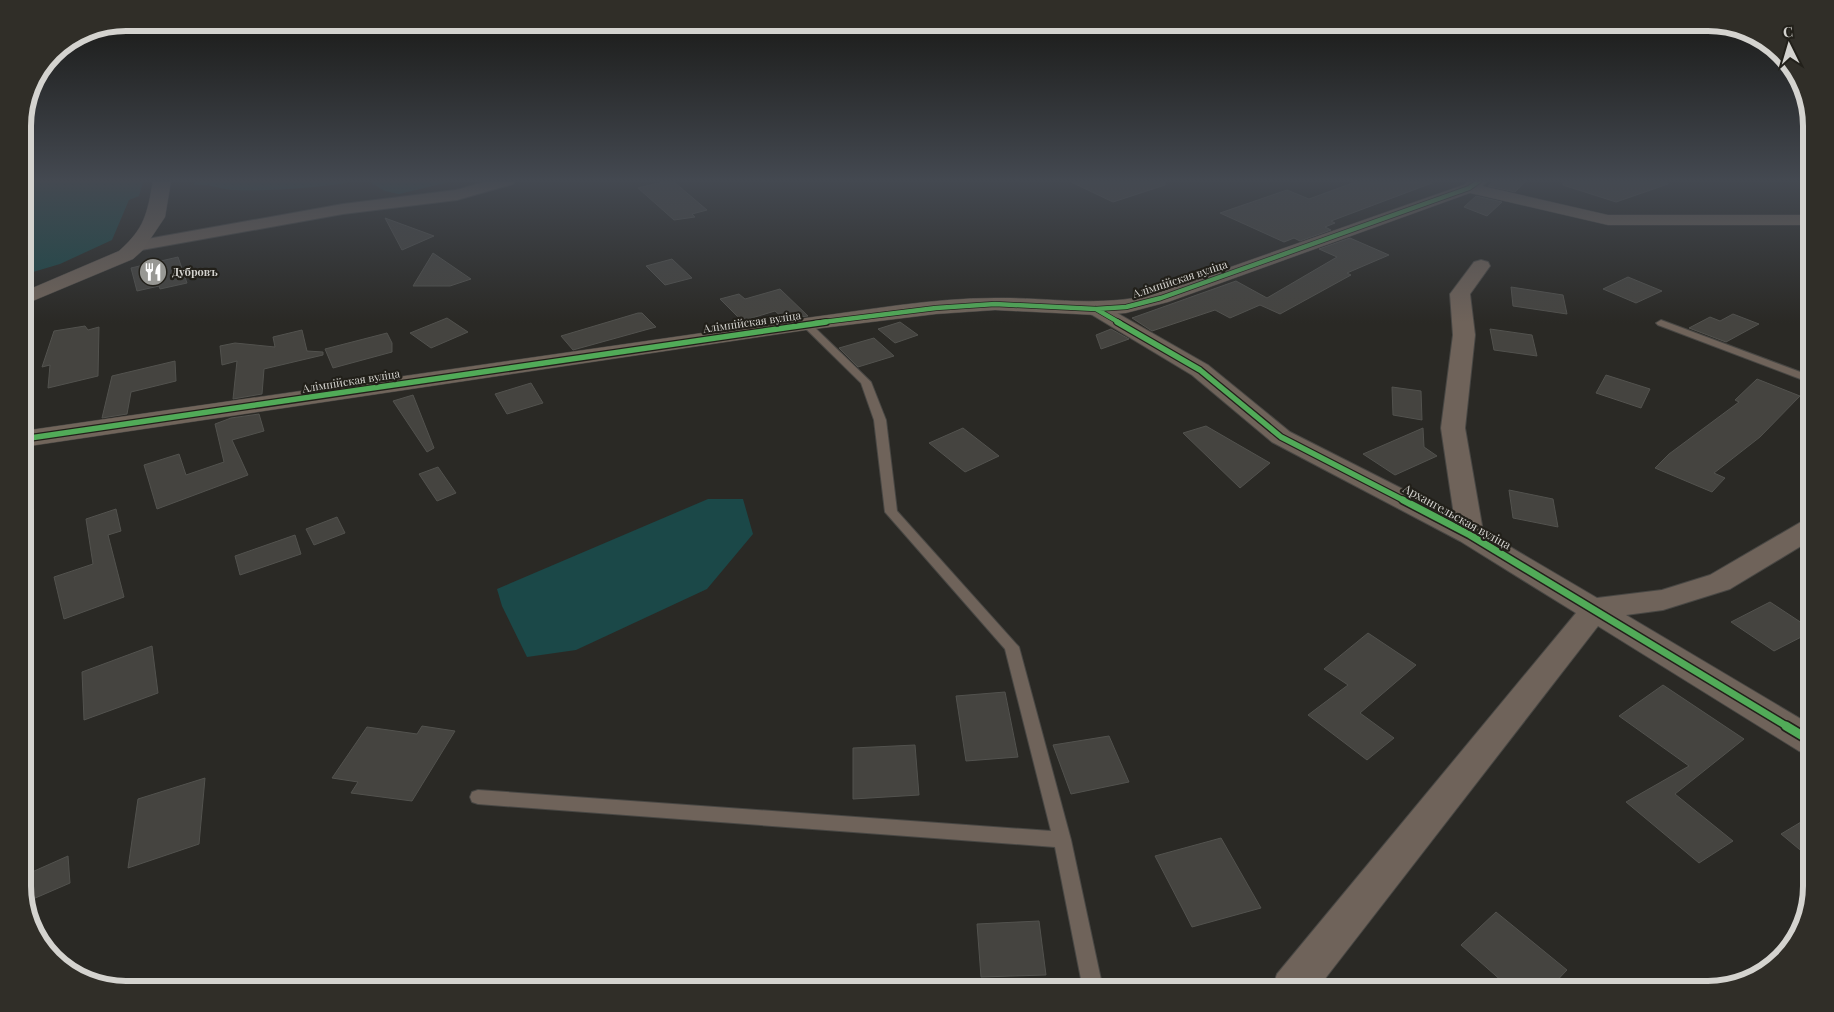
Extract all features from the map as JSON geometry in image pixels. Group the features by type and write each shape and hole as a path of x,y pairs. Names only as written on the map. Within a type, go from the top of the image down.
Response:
{"street":[{"path":"31,296 126,255 136,246 148,228"},
{"path":"136,246 235,228"},
{"name":"Алімпійская вуліца","path":"31,438 806,324 936,308 995,304 1096,309 1126,307 1161,298 1354,228"},
{"path":"1470,535 1453,428 1464,335 1460,294 1480,266"},
{"name":"Архангельская вуліца","path":"1096,309 1200,370 1281,437 1470,535 1803,736"},
{"path":"1299,981 1595,609 1663,600 1720,582 1803,533"}],"lane":[{"path":"1661,323 1803,377"},
{"path":"806,324 866,382 880,420 891,512 1012,647 1062,840 1091,981"},
{"path":"478,797 1062,840"}],"water":[{"path":"31,228 117,228 112,240 60,264 31,273"},
{"path":"708,499 743,499 753,534 707,589 576,650 527,657 502,606 497,589"}],"building":[{"path":"390,228 413,228 434,236 402,250"},
{"path":"1254,228 1327,228 1331,230 1300,241 1294,238 1284,242"},
{"path":"1350,238 1389,255 1347,273 1351,275 1280,314 1260,305 1230,318 1215,310 1152,331 1132,318 1236,281 1267,298 1337,257 1319,249"},
{"path":"433,253 471,279 450,286 413,286"},
{"name":"Дубровъ","path":"178,257 187,283 160,289 159,286 137,291 131,268"},
{"path":"672,259 692,278 665,285 646,266"},
{"path":"1628,277 1662,291 1636,303 1603,289"},
{"path":"1511,287 1563,295 1567,314 1513,306"},
{"path":"780,289 808,316 784,319 775,311 742,321 720,299 739,294 745,299"},
{"path":"642,313 656,327 573,350 561,336"},
{"path":"1733,314 1759,324 1726,342 1689,328 1710,317 1720,321"},
{"path":"447,318 468,332 431,348 410,333"},
{"path":"900,322 918,335 895,343 878,329"},
{"path":"85,326 88,330 99,327 98,376 48,388 50,365 42,367 54,331"},
{"path":"1111,329 1129,339 1101,349 1096,335"},
{"path":"1490,329 1532,335 1537,356 1494,350"},
{"path":"302,330 307,351 323,352 323,355 264,369 262,394 233,399 237,361 222,365 220,346 235,343 275,347 273,337"},
{"path":"387,333 392,343 392,352 333,368 325,349"},
{"path":"874,338 894,356 858,367 839,348"},
{"path":"175,361 176,381 131,392 127,414 102,418 112,376"},
{"path":"1606,375 1650,389 1641,408 1596,393"},
{"path":"1757,379 1800,396 1760,437 1714,473 1725,478 1712,492 1655,468 1669,454 1739,402 1735,400"},
{"path":"531,383 543,403 507,414 495,394"},
{"path":"1392,387 1421,391 1422,420 1393,415"},
{"path":"413,395 434,448 427,452 393,401"},
{"path":"259,414 264,431 232,440 248,475 157,509 144,465 179,454 186,475 224,462 215,424 231,418"},
{"path":"1206,426 1270,463 1240,488 1183,433"},
{"path":"963,428 999,456 965,472 929,443"},
{"path":"1423,428 1424,447 1437,456 1395,475 1363,454"},
{"path":"438,467 456,493 437,501 419,474"},
{"path":"1509,490 1553,499 1558,527 1513,518"},
{"path":"116,509 121,531 108,535 124,597 64,619 54,577 93,564 86,519"},
{"path":"337,517 345,533 314,545 306,529"},
{"path":"295,535 301,554 240,575 235,556"},
{"path":"1770,602 1803,624 1803,636 1774,651 1731,622"},
{"path":"1368,633 1416,665 1360,713 1394,738 1367,760 1308,715 1348,685 1324,669"},
{"path":"152,646 158,693 84,720 82,672"},
{"path":"1663,685 1744,739 1675,794 1733,841 1699,863 1626,802 1689,766 1619,716"},
{"path":"1005,692 1018,757 966,761 956,696"},
{"path":"422,726 455,731 412,801 351,793 358,782 332,778 367,727 417,734"},
{"path":"1109,736 1129,782 1071,794 1053,745"},
{"path":"915,745 919,795 853,799 853,748"},
{"path":"205,778 199,844 128,868 138,799"},
{"path":"1803,821 1803,852 1781,834"},
{"path":"1221,838 1261,908 1192,927 1155,856"},
{"path":"68,856 70,883 33,899 32,872"},
{"path":"1496,912 1567,970 1557,981 1502,981 1461,945"},
{"path":"1039,921 1046,975 981,977 977,924"}],"cycle path":[{"path":"31,438 806,324 936,308 995,304 1096,309 1126,307 1161,298 1356,228"},
{"path":"1096,309 1200,370 1281,437 1470,535 1803,736"}],"place":[{"name":"Дубровъ","path":"153,272"}]}
